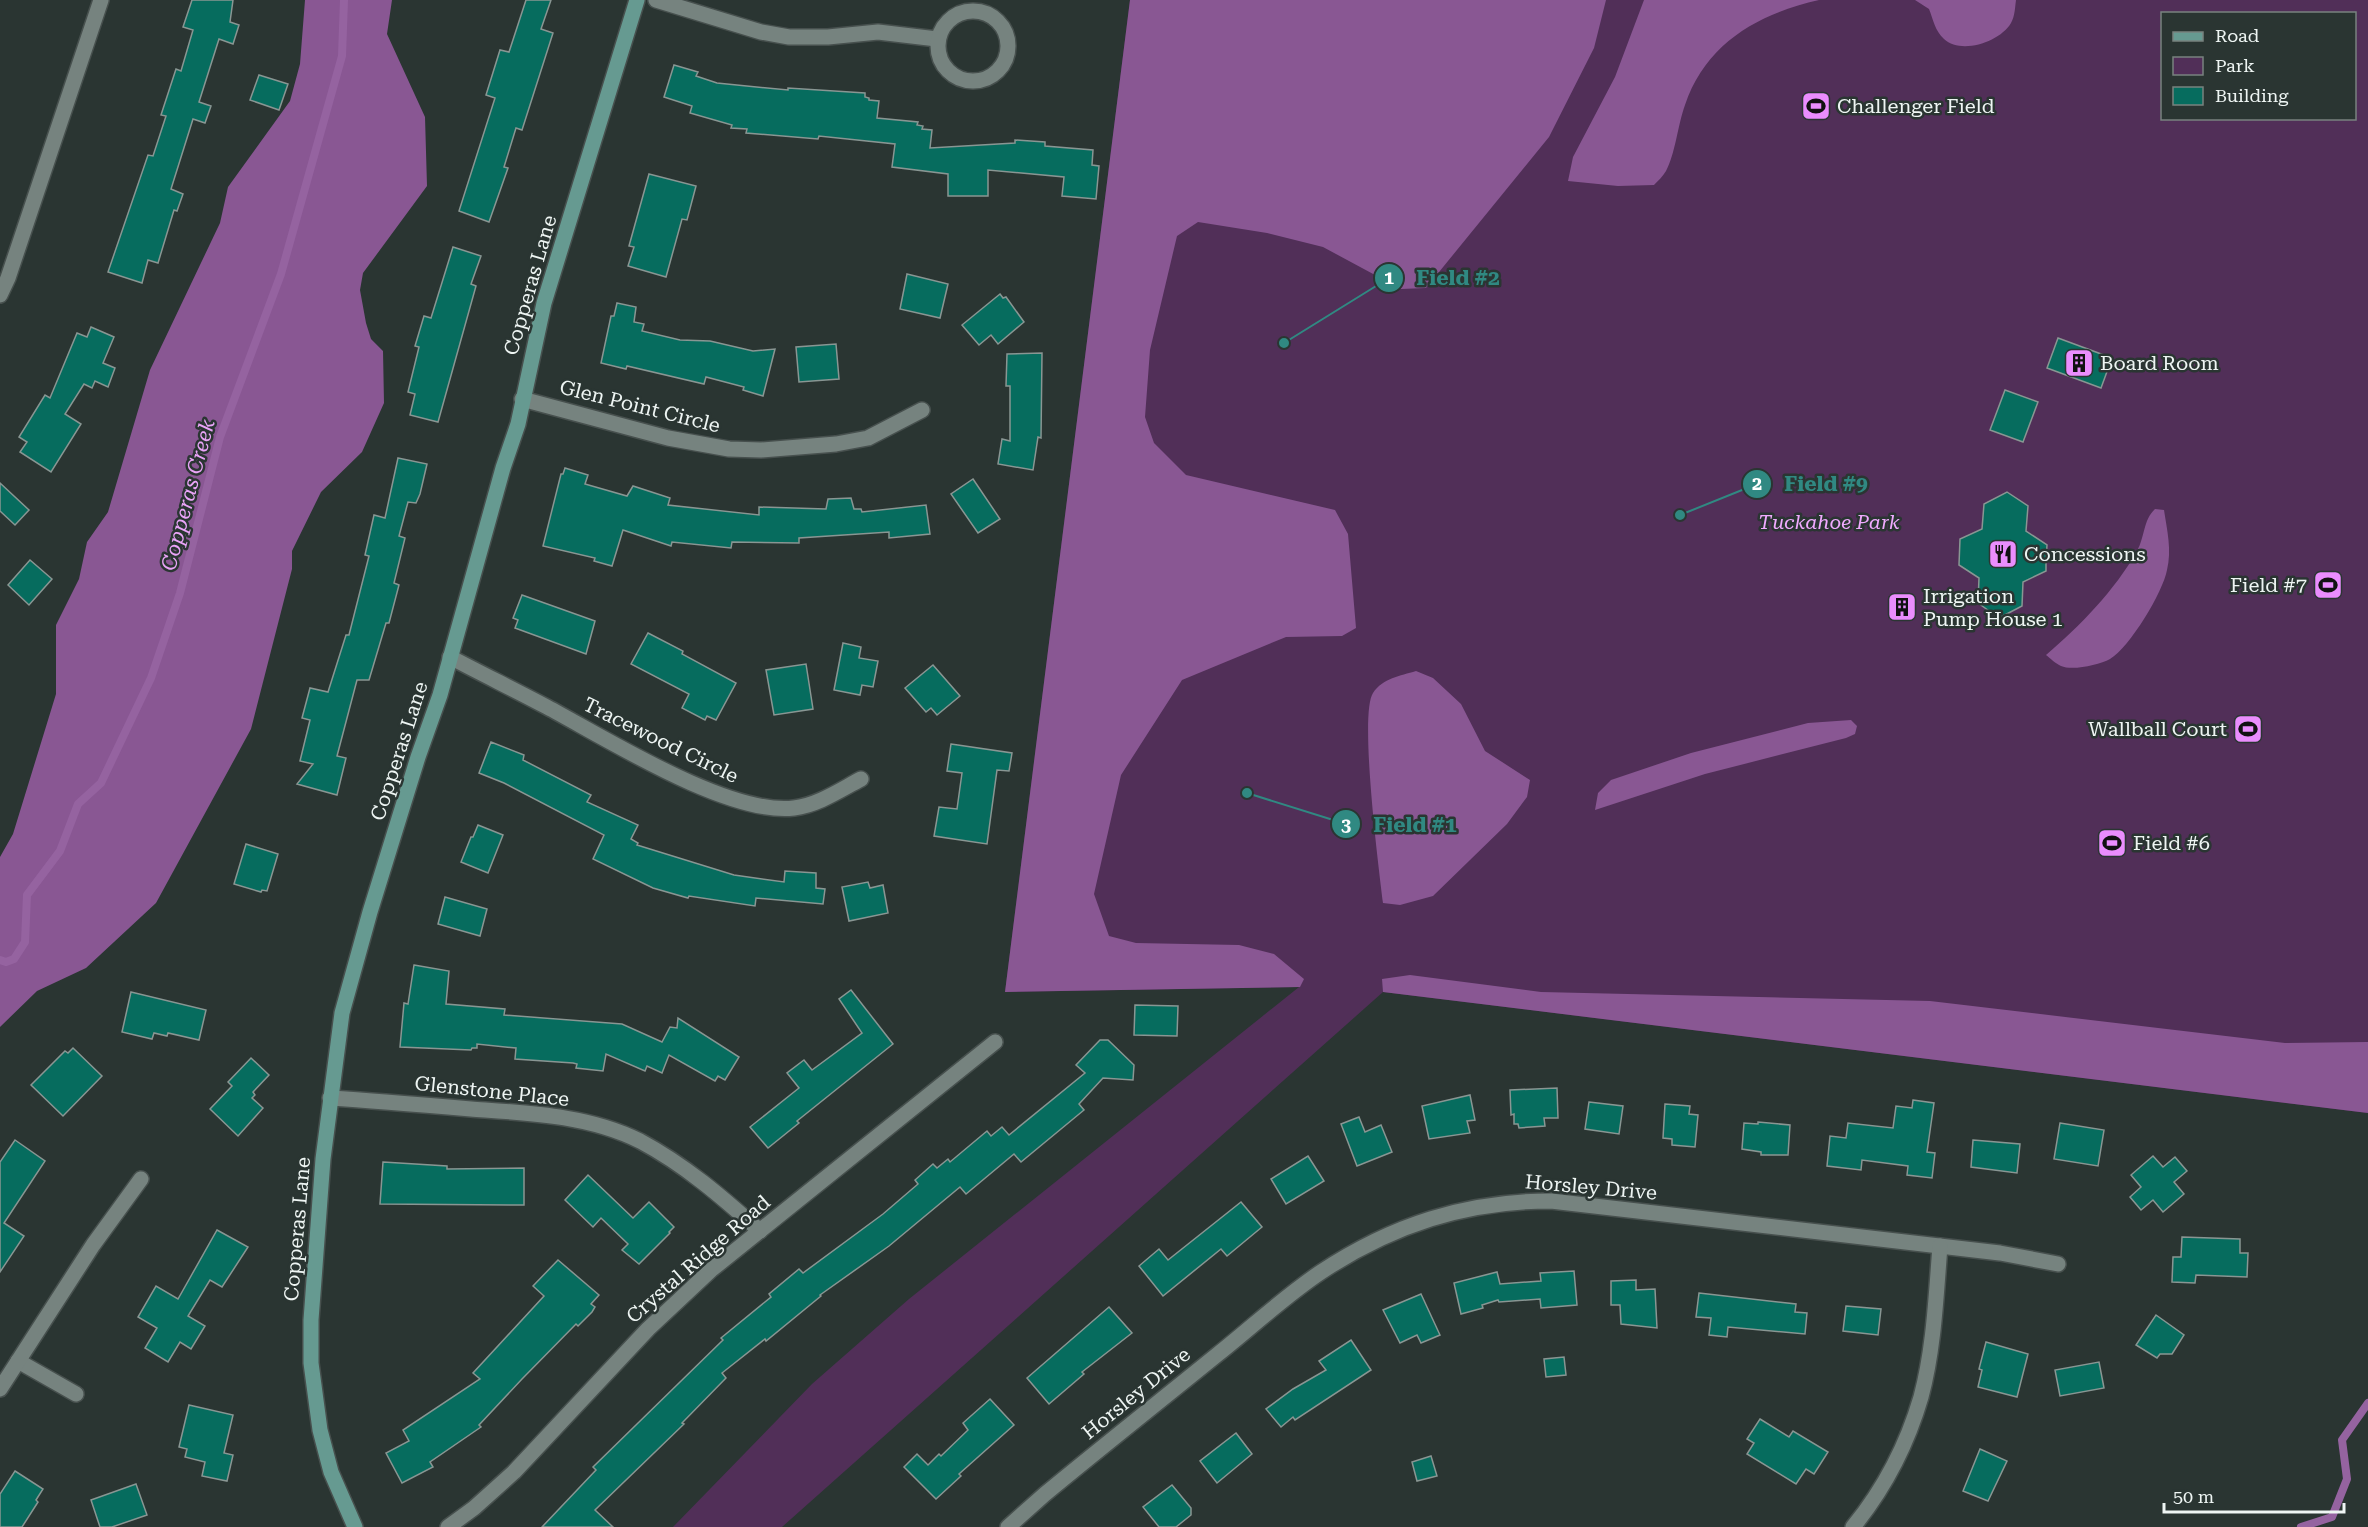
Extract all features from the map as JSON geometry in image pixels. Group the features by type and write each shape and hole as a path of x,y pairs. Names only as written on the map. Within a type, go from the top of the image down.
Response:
{"street":[{"path":"0,295 8,278 101,0"},
{"name":"Copperas Lane","path":"355,1527 331,1472 321,1430 311,1363 310,1320 323,1159 342,1013 370,912 450,657 503,468 518,424 543,303 637,0"},
{"path":"656,0 761,32 789,37 828,38 878,32 937,39"},
{"path":"982,11 993,16 1007,35 1006,58 996,72 981,80 969,81 958,78 948,72 941,62 937,51 937,39 941,28 959,12 982,11"},
{"name":"Glen Point Circle","path":"522,399 668,438 729,449 772,449 836,444 868,438 922,410"},
{"name":"Tracewood Circle","path":"450,657 673,773 743,803 765,808 794,808 817,803 861,779"},
{"name":"Crystal Ridge Road","path":"448,1527 474,1508 514,1472 648,1329 711,1270 995,1042"},
{"name":"Glenstone Place","path":"330,1098 546,1114 616,1132 671,1159 716,1192 760,1232"},
{"path":"0,1389 93,1245 141,1179"},
{"name":"Horsley Drive","path":"1008,1527 1045,1494 1320,1273 1370,1242 1417,1222 1490,1203 1551,1201 2000,1253 2058,1264"},
{"path":"1853,1527 1870,1506 1897,1460 1921,1397 1932,1332 1940,1246"},
{"path":"18,1361 76,1394"}],"green space":[{"name":"Tuckahoe Park","path":"1130,0 2368,0 2368,1113 1383,992 782,1527 673,1527 812,1384 909,1299 1299,987 1005,992"}],"shaded area":[{"path":"305,0 392,0 387,34 425,117 427,186 363,273 360,290 371,339 383,351 384,403 362,452 321,492 292,551 292,569 251,729 156,903 86,968 37,991 0,1027 0,857 13,834 56,694 56,625 79,579 87,542 108,512 150,370 220,223 228,187 290,101 300,64"},
{"path":"1130,0 1606,0 1594,48 1549,137 1426,288 1401,289 1323,247 1267,233 1198,222 1177,236 1150,350 1145,417 1154,443 1186,475 1335,510 1348,534 1356,628 1342,636 1286,637 1182,680 1121,775 1094,894 1109,936 1136,943 1239,945 1274,954 1304,979 1300,987 1005,992"},
{"path":"1644,0 1819,0 1755,23 1737,34 1706,64 1694,83 1685,105 1669,164 1665,173 1654,185 1618,186 1568,181 1573,157 1615,77"},
{"path":"1915,0 2016,0 2011,23 2006,30 1989,41 1960,46 1951,44 1941,36 1929,9"},
{"path":"2155,509 2164,510 2168,562 2159,592 2136,631 2110,659 2078,668 2057,664 2046,655 2084,620 2118,580 2137,551 2148,518"},
{"path":"1416,671 1433,678 1461,704 1485,751 1530,780 1527,797 1507,824 1433,896 1400,905 1383,903 1371,794 1369,707 1373,693 1382,684 1392,678"},
{"path":"1851,720 1857,726 1855,734 1846,738 1705,774 1595,810 1598,793 1611,780 1691,753 1808,723"},
{"path":"1410,975 1541,992 1930,1001 2285,1043 2368,1042 2368,1113 1383,992 1382,979"}],"building":[{"path":"192,0 233,0 230,22 239,25 233,44 219,39 199,102 211,106 205,123 193,119 171,189 183,194 177,211 174,210 158,263 148,260 142,283 108,272 148,155 153,156 166,116 161,115 176,69 181,71 193,30 183,27"},
{"path":"526,0 551,0 541,29 553,33 522,130 516,128 504,167 508,168 489,222 459,211 495,98 486,95 500,50 509,52"},
{"path":"674,65 698,72 696,76 717,83 788,90 788,88 865,93 865,97 869,100 879,101 877,118 918,122 917,125 923,126 922,129 932,130 930,148 1015,143 1015,140 1045,142 1045,146 1093,150 1092,165 1099,166 1096,199 1062,196 1064,177 988,170 988,196 948,196 948,174 892,167 895,144 819,136 818,139 746,133 747,129 731,128 732,125 690,113 692,106 664,97"},
{"path":"259,75 288,84 279,110 250,100"},
{"path":"649,174 696,186 687,220 682,219 666,277 628,266 634,247 629,246"},
{"path":"453,247 481,256 471,284 476,286 438,422 410,415 415,394 408,392 419,347 415,346 424,316 431,318"},
{"path":"907,274 948,284 940,318 900,309"},
{"path":"1000,294 1003,298 1006,297 1024,322 998,344 991,335 979,345 962,325"},
{"path":"617,303 636,307 634,322 644,324 642,331 680,340 710,341 753,351 775,349 763,396 743,390 744,387 706,377 704,384 627,366 626,369 601,363 611,316 614,316"},
{"path":"91,327 114,337 103,363 115,368 108,387 95,381 92,388 84,384 65,414 81,424 51,472 20,452 27,442 19,437 45,395 50,398 77,333 87,337"},
{"name":"Board Room","path":"2058,338 2112,358 2101,388 2047,368"},
{"path":"836,344 839,379 799,382 796,347"},
{"path":"1042,353 1041,438 1038,437 1033,470 998,464 1002,439 1010,441 1010,386 1006,386 1007,354"},
{"path":"2005,390 2038,402 2023,442 1990,430"},
{"path":"398,458 427,464 420,494 416,503 408,502 399,536 405,538 394,583 399,585 389,623 386,623 369,680 357,680 337,756 346,758 337,795 297,784 313,764 300,761 310,720 302,718 310,688 328,692 346,635 349,635 369,556 365,555 374,515 385,518"},
{"path":"565,468 588,475 585,484 627,496 633,486 670,498 668,505 759,515 759,507 826,509 828,499 851,498 854,509 861,509 862,512 926,505 930,534 889,538 889,532 799,538 799,543 732,542 731,548 672,542 671,546 623,530 612,566 594,561 595,558 543,546 561,474"},
{"path":"973,479 1000,519 978,533 951,494"},
{"path":"0,483 29,510 15,525 0,511"},
{"name":"Concessions","path":"2007,492 2028,506 2026,531 2047,545 2046,571 2023,582 2022,606 1999,618 1978,603 1979,578 1959,565 1960,539 1982,529 1984,504"},
{"path":"30,560 52,579 29,605 8,585"},
{"path":"522,595 595,621 586,654 515,628 518,620 513,618"},
{"path":"648,633 736,683 716,720 707,716 705,720 682,708 689,694 631,664"},
{"path":"843,643 861,647 859,658 878,661 873,687 862,685 860,695 834,690"},
{"path":"806,664 813,709 774,715 766,670"},
{"path":"933,665 960,696 937,715 931,708 926,712 905,688"},
{"path":"491,742 524,755 523,760 591,795 587,802 638,825 631,839 638,843 637,845 734,875 784,882 785,871 816,873 816,888 825,889 823,904 756,898 755,906 689,896 688,898 653,888 593,859 604,835 504,783 479,773"},
{"path":"951,744 1012,753 1009,771 997,770 987,844 934,836 939,807 957,809 962,773 947,771"},
{"path":"478,825 503,835 488,873 461,862"},
{"path":"246,844 278,854 267,891 262,890 261,892 234,884"},
{"path":"868,882 870,888 883,885 888,913 849,921 842,887"},
{"path":"445,897 487,909 480,936 438,924"},
{"path":"414,965 449,971 446,1004 505,1009 504,1015 622,1024 662,1042 670,1027 677,1028 678,1018 739,1057 725,1080 718,1076 715,1081 669,1055 662,1073 647,1066 645,1071 606,1054 603,1071 576,1068 577,1064 573,1063 515,1059 516,1048 477,1044 477,1048 471,1050 400,1047 404,1003 408,1004"},
{"path":"851,990 893,1044 797,1121 799,1123 768,1148 750,1127 799,1088 787,1073 804,1060 812,1070 862,1033 839,999"},
{"path":"131,992 206,1010 199,1040 168,1033 167,1036 154,1033 152,1039 122,1032"},
{"path":"1135,1005 1178,1006 1177,1036 1134,1035"},
{"path":"1100,1040 1108,1040 1134,1065 1133,1080 1103,1078 1079,1104 1084,1110 1021,1162 1014,1154 966,1194 960,1187 889,1246 820,1295 766,1341 765,1339 722,1373 726,1378 682,1423 684,1424 595,1510 613,1527 542,1527 596,1470 593,1467 723,1340 721,1338 771,1297 769,1294 799,1269 803,1273 883,1214 918,1184 915,1180 933,1164 937,1168 948,1159 950,1162 987,1131 991,1136 1002,1127 1009,1135 1085,1073 1076,1065"},
{"path":"73,1048 102,1076 63,1116 31,1085 65,1051 68,1053"},
{"path":"251,1058 269,1075 253,1092 255,1095 252,1098 263,1108 238,1136 210,1109 232,1086 228,1082"},
{"path":"1557,1088 1558,1118 1544,1118 1545,1126 1519,1128 1518,1124 1514,1124 1514,1114 1511,1115 1510,1090"},
{"path":"1470,1095 1475,1120 1467,1121 1470,1133 1429,1139 1422,1106"},
{"path":"1913,1100 1934,1103 1927,1152 1935,1153 1932,1178 1907,1175 1908,1166 1862,1160 1861,1170 1827,1166 1830,1136 1846,1138 1848,1123 1893,1128 1896,1106 1912,1108"},
{"path":"1589,1102 1623,1106 1619,1134 1585,1129"},
{"path":"1665,1104 1690,1106 1689,1114 1698,1115 1695,1147 1672,1145 1672,1139 1663,1138"},
{"path":"1359,1117 1365,1132 1381,1125 1392,1152 1357,1166 1341,1124"},
{"path":"1758,1122 1790,1125 1788,1155 1761,1155 1761,1152 1742,1149 1744,1123 1758,1124"},
{"path":"2060,1123 2104,1130 2098,1166 2054,1159"},
{"path":"15,1140 45,1161 4,1223 24,1236 0,1272 0,1162"},
{"path":"1973,1140 2020,1144 2017,1173 1971,1167"},
{"path":"1308,1156 1324,1181 1286,1204 1271,1179"},
{"path":"2153,1156 2163,1167 2175,1157 2187,1171 2174,1182 2184,1194 2163,1212 2153,1200 2141,1210 2130,1197 2141,1187 2131,1175"},
{"path":"383,1162 447,1166 447,1169 524,1168 524,1205 380,1204"},
{"path":"588,1175 633,1218 649,1202 674,1227 639,1264 622,1250 628,1244 601,1218 593,1227 565,1200"},
{"path":"1241,1202 1262,1227 1227,1256 1221,1249 1163,1296 1139,1266 1159,1249 1168,1260"},
{"path":"217,1230 248,1247 222,1287 210,1280 188,1316 205,1326 191,1349 180,1342 168,1362 145,1348 157,1328 138,1317 156,1286 178,1299"},
{"path":"2182,1237 2240,1239 2240,1253 2248,1253 2247,1277 2196,1275 2195,1283 2172,1282 2173,1257 2181,1257"},
{"path":"558,1260 599,1295 591,1304 595,1307 592,1312 578,1326 576,1324 522,1379 479,1425 481,1427 430,1462 433,1467 402,1483 386,1453 409,1441 403,1430 480,1379 473,1373 544,1296 533,1286"},
{"path":"1574,1271 1577,1305 1541,1308 1540,1299 1499,1302 1498,1300 1482,1305 1483,1308 1461,1314 1454,1283 1497,1272 1500,1284 1541,1281 1540,1273"},
{"path":"1636,1280 1636,1290 1655,1289 1657,1328 1621,1324 1620,1305 1611,1305 1611,1281"},
{"path":"1699,1293 1796,1304 1795,1312 1807,1313 1805,1334 1728,1327 1727,1337 1709,1335 1711,1318 1696,1317"},
{"path":"1421,1294 1440,1335 1421,1343 1417,1335 1400,1343 1383,1310"},
{"path":"1846,1306 1881,1309 1878,1335 1843,1331"},
{"path":"1109,1307 1132,1333 1082,1372 1084,1374 1049,1404 1027,1378"},
{"path":"2156,1315 2184,1335 2172,1354 2160,1354 2157,1358 2136,1345"},
{"path":"1351,1340 1371,1370 1295,1420 1293,1417 1281,1427 1266,1409 1293,1389 1326,1370 1319,1361"},
{"path":"1986,1342 2028,1354 2017,1397 1978,1387 1982,1370 1979,1369"},
{"path":"1564,1357 1566,1375 1546,1377 1544,1359"},
{"path":"2099,1362 2104,1388 2060,1396 2055,1370"},
{"path":"990,1399 1014,1425 959,1474 961,1476 936,1499 904,1467 917,1454 928,1465 939,1454 941,1456 968,1430 963,1423"},
{"path":"189,1405 233,1415 224,1453 233,1455 227,1481 202,1476 205,1462 185,1457 187,1449 179,1447"},
{"path":"1760,1419 1789,1437 1793,1431 1828,1452 1814,1474 1806,1469 1796,1484 1747,1454 1754,1443 1747,1439"},
{"path":"1236,1433 1252,1454 1217,1483 1200,1461"},
{"path":"1980,1449 2007,1461 1988,1501 1963,1491"},
{"path":"1431,1456 1437,1476 1417,1481 1412,1462"},
{"path":"15,1471 43,1489 36,1500 38,1502 22,1527 0,1527 0,1494"},
{"path":"136,1484 147,1515 112,1527 100,1527 91,1500"},
{"path":"1172,1485 1191,1508 1191,1515 1176,1527 1159,1527 1143,1507"}],"waterway":[{"name":"Copperas Creek","path":"0,960 6,962 14,959 25,942 27,895 60,851 78,804 101,783 151,678 180,593 220,437 281,274 342,56 344,0"},
{"path":"2301,1527 2332,1517 2347,1479 2342,1440 2368,1403"}],"place":[{"name":"Challenger Field","path":"1816,106"},
{"name":"Field #2","path":"1284,343"},
{"name":"Board Room","path":"2079,363"},
{"name":"Field #9","path":"1680,515"},
{"name":"Concessions","path":"2003,554"},
{"name":"Field #7","path":"2328,585"},
{"name":"Irrigation Pump House 1","path":"1902,607"},
{"name":"Wallball Court","path":"2248,729"},
{"name":"Field #1","path":"1247,793"},
{"name":"Field #6","path":"2112,843"}]}
